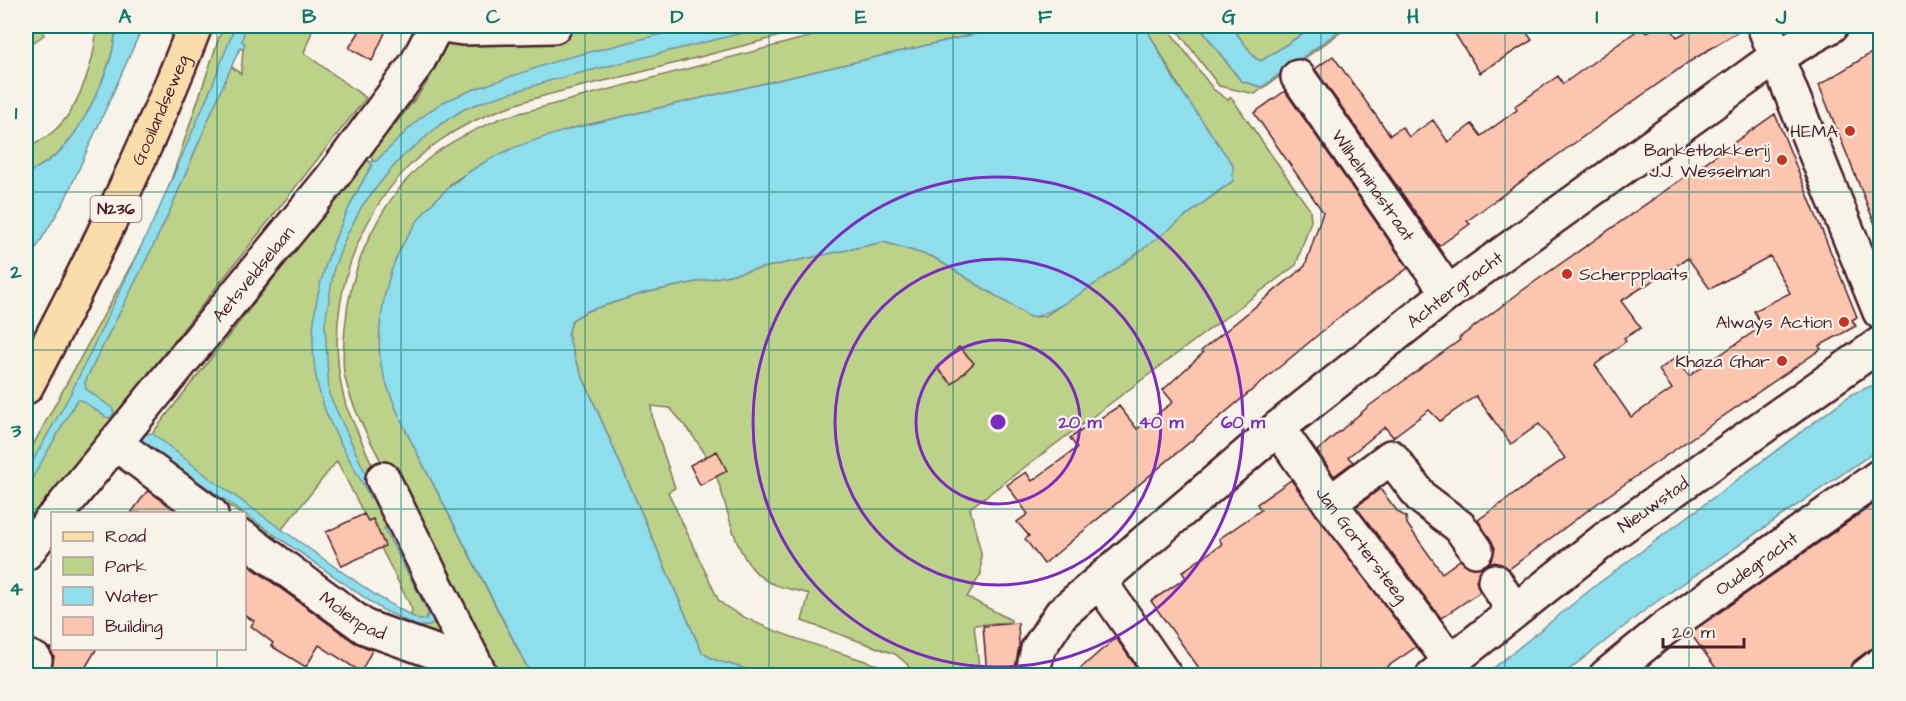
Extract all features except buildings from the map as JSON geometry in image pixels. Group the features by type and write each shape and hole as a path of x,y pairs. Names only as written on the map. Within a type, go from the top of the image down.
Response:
{"main road":[{"name":"Gooilandseweg","path":"26,387 116,209 175,79 195,26"}],"street":[{"name":"Aetsveldselaan","path":"58,512 330,180 417,63 436,26"},
{"path":"450,26 463,28 554,26"},
{"path":"1764,26 1881,312"},
{"name":"Achtergracht","path":"1032,675 1038,649 1061,614 1278,428 1448,293 1776,57 1831,26"},
{"name":"Wilhelminastraat","path":"1298,77 1448,293"},
{"name":"Nieuwstad","path":"1441,668 1612,533 1881,344"},
{"name":"Jan Gortersteeg","path":"1278,428 1441,668"},
{"path":"115,443 210,512"},
{"path":"1330,503 1391,458 1422,498 1460,527 1476,550"},
{"name":"Oudegracht","path":"1606,675 1664,628 1881,476"},
{"name":"Molenpad","path":"383,479 478,671"},
{"path":"26,552 51,520"},
{"name":"Molenpad","path":"246,539 365,627 478,671"},
{"path":"1495,581 1514,610"},
{"path":"1100,582 1165,675"},
{"path":"1866,675 1881,665"}],"green space":[{"path":"26,26 40,26 44,35 26,47"},
{"path":"96,26 115,26 111,55 98,90 81,123 63,148 51,159 26,175 26,150 56,129 79,95 90,66"},
{"path":"223,26 314,26 304,53 366,98 26,528 26,458 161,210","holes":["240,48 243,49 241,74 231,66"]},
{"path":"612,26 819,26 556,92 484,116 441,140 410,165 374,212 356,248 344,284 337,336 339,371 346,406 446,631 440,636 409,624 412,609 337,461 274,539 246,519 246,512 238,512 143,445 367,159 370,162 373,160 369,155 425,85 442,55 448,38 529,36"},
{"path":"850,26 1009,26 574,128 495,158 450,184 406,431 531,675 490,676 363,427 345,378 343,353 348,304 361,256 371,233 398,190 433,155 457,139 501,118"},
{"path":"1145,26 1166,26 1213,89 1228,100 1231,97 1310,210 1311,221 1296,265 970,508 981,553 981,574 967,597 1011,620 1011,622 974,625 980,675 912,675 907,664 895,654 802,621 809,594 770,583 754,570 738,544 713,468 704,452 670,408 651,406 653,421 675,488 668,492 719,601 752,621 821,647 884,667 896,675 796,677 771,675 724,664 702,653 575,359 568,335 572,320 587,311 644,293 884,242 933,257 1030,317 1045,316 1233,181"},
{"path":"1174,26 1199,26 1241,81 1261,87 1340,30 1341,32 1255,94 1219,86"},
{"path":"1231,26 1315,26 1261,61 1255,58"}],"water":[{"path":"115,26 143,26 64,202 26,265 26,175 59,152 81,123 106,72 115,39"},
{"path":"235,26 245,26 243,49 240,48 230,69 157,238 85,382 86,389 112,408 114,413 110,418 106,417 81,400 77,400 26,489 26,473 71,393 159,209"},
{"path":"694,26 771,26 552,80 464,109 441,124 401,158 362,206 345,239 334,268 325,324 329,394 375,494 370,498 323,404 315,373 313,342 315,311 321,280 343,221 372,165 370,162 376,161 418,120 441,103 562,59"},
{"path":"1009,26 1145,26 1176,83 1233,165 1233,181 1100,281 1048,312 1030,317 933,257 884,242 644,293 587,311 572,320 568,335 575,359 702,653 715,660 767,675 531,675 407,432 382,369 380,328 389,279 398,254 425,211 463,176 485,162 541,138 574,128"},
{"path":"1199,26 1231,26 1255,58 1261,61 1315,26 1341,26 1340,30 1262,87 1241,81"},
{"path":"1871,386 1880,386 1880,448 1649,607 1562,675 1485,675 1595,586 1852,394"},
{"path":"152,433 215,482 380,598 419,620 426,620 428,612 384,528 390,525 436,619 430,626 417,626 381,609 246,515 246,512 242,512 146,445 142,446 141,440 146,434"}],"place":[{"name":"HEMA","path":"1850,131"},
{"name":"Banketbakkerij J.J. Wesselman","path":"1782,160"},
{"name":"Scherpplaats","path":"1567,274"},
{"name":"Always Action","path":"1844,322"},
{"name":"Khaza Ghar","path":"1782,361"}]}
